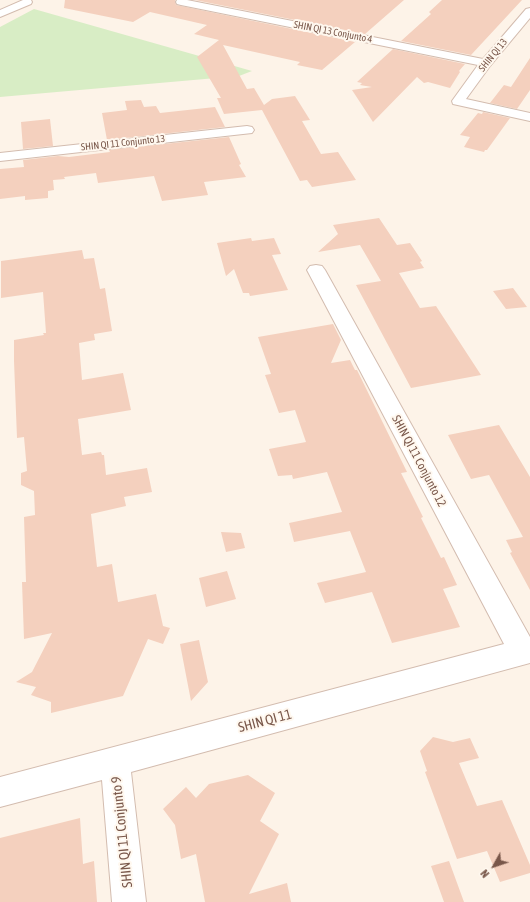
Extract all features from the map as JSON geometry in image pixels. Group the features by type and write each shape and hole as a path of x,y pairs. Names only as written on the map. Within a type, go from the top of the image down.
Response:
{"street":[{"path":"0,14 27,2"},
{"name":"SHIN QI 13 Conjunto 4","path":"180,2 486,63"},
{"name":"SHIN QI 13","path":"528,16 486,63 458,101 530,117"},
{"name":"SHIN QI 11 Conjunto 13","path":"0,157 247,130"},
{"name":"SHIN QI 11 Conjunto 12","path":"316,270 526,652"},
{"name":"SHIN QI 11","path":"0,792 526,652"},
{"name":"SHIN QI 11 Conjunto 9","path":"115,761 129,902"}],"green space":[{"path":"34,9 252,71 239,76 0,97 0,27"}],"building":[{"path":"65,0 175,0 176,5 355,42 322,70 297,65 300,62 223,45 247,89 254,88 264,105 272,99 295,96 310,120 302,121 321,154 338,152 356,180 312,187 307,180 300,181 262,110 224,114 217,98 221,98 197,57 219,40 194,34 207,25 150,12 133,22 64,8"},
{"path":"195,0 404,0 365,34"},
{"path":"442,0 522,0 471,55 401,41 431,14 429,12"},
{"path":"393,49 465,64 459,71 460,72 450,88 428,82 424,83 417,77 373,122 352,90 372,87 360,85 362,83 357,82"},
{"path":"530,58 530,90 517,109 490,103 504,85 511,87"},
{"path":"141,100 144,107 156,106 160,113 215,107 225,127 107,140 102,113 127,110 125,101"},
{"path":"483,112 510,118 484,152 464,147 470,137 460,135 478,113 482,114"},
{"path":"50,119 53,146 23,149 21,122"},
{"path":"229,137 241,164 239,165 246,177 204,182 208,195 162,201 154,176 98,183 96,173 53,180 54,190 48,191 48,198 25,200 25,196 0,199 0,169 24,167 23,160 58,156 69,157 110,152 109,150"},
{"path":"379,218 397,245 410,243 422,261 420,262 424,268 399,273 420,308 436,306 481,375 411,388 356,285 381,281 360,245 318,252 338,234 333,225"},
{"path":"251,238 252,241 274,238 281,254 272,255 288,290 250,296 249,293 243,293 234,269 226,276 217,243"},
{"path":"82,250 84,259 94,258 100,289 105,288 112,331 94,334 95,340 79,343 82,380 123,373 131,410 78,419 82,455 101,452 102,455 104,455 106,475 147,468 152,492 124,497 126,506 91,514 97,567 112,564 118,602 156,594 163,626 170,628 163,644 148,639 123,696 51,713 51,702 31,695 36,687 16,682 32,672 52,633 24,639 22,582 26,582 24,517 35,515 34,491 21,485 21,473 27,471 24,437 17,438 14,361 14,340 44,335 43,333 46,333 43,292 1,298 1,261"},
{"path":"513,288 527,307 506,309 493,291"},
{"path":"333,324 341,340 331,363 350,360 355,370 357,370 407,472 401,473 441,558 444,557 457,585 443,589 460,627 392,643 372,592 325,603 317,583 366,572 350,531 294,542 289,523 342,512 327,472 293,479 292,475 278,476 269,449 306,442 295,410 279,413 265,375 271,374 258,337"},
{"path":"499,425 530,477 530,590 510,553 512,552 506,540 523,537 489,475 471,479 448,435"},
{"path":"221,532 241,533 245,548 226,552"},
{"path":"227,571 236,599 206,607 199,578"},
{"path":"199,640 208,682 191,701 180,644"},
{"path":"433,737 453,742 470,738 479,758 459,763 477,806 502,800 530,865 530,873 500,882 487,851 457,859 425,772 427,771 420,751"},
{"path":"248,775 275,793 260,821 279,834 249,894 287,883 291,902 205,902 196,854 181,859 175,825 163,809 186,787 196,798 209,784"},
{"path":"80,818 83,864 94,861 97,902 0,902 0,838"},
{"path":"449,861 464,902 444,902 431,866"}]}
